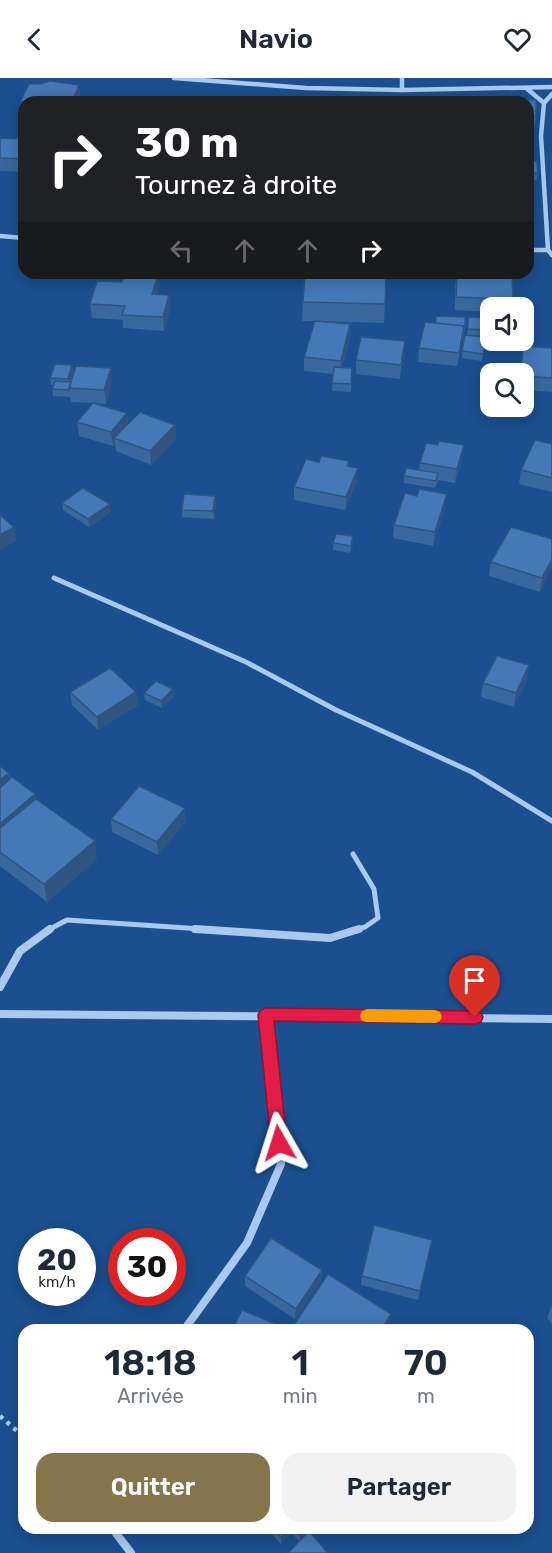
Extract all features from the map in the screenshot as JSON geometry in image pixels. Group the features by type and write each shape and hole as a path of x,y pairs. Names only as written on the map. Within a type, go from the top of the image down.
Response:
{"street":[{"path":"174,78 263,86 402,90 552,87"},
{"path":"263,86 266,78"},
{"path":"402,78 402,90"},
{"path":"525,87 544,103"},
{"path":"552,94 544,103 541,136 548,250 552,255"},
{"path":"0,236 18,238"},
{"path":"534,250 548,250"},
{"path":"54,578 246,662 336,710 472,772 552,821"},
{"path":"0,987 20,951 51,928 67,920 330,938 365,927 378,918 375,889 353,854"},
{"path":"0,1014 552,1019"},
{"path":"188,1324 247,1243 281,1164 266,1015"},
{"path":"117,1534 131,1553"}],"path":[{"path":"0,1416 18,1432"}],"building":[{"path":"50,81 79,85 74,96 23,96 29,84"},
{"path":"534,100 536,100 536,117 534,117"},
{"path":"0,138 18,139 18,159 0,158"},
{"path":"534,161 537,161 538,173 534,173"},
{"path":"123,279 157,279 152,294 169,295 163,317 122,315 125,306 90,304 97,281 122,282"},
{"path":"305,279 386,279 385,304 303,302"},
{"path":"457,279 512,279 513,297 456,297"},
{"path":"436,316 465,317 465,328 464,326 436,323"},
{"path":"468,317 480,318 480,330 468,329"},
{"path":"315,321 350,324 341,361 304,357"},
{"path":"425,322 464,326 459,353 419,348"},
{"path":"465,335 480,336 480,351 484,351 483,354 462,351"},
{"path":"361,337 405,341 401,365 356,360"},
{"path":"534,347 552,348 552,378 534,377 534,363 522,363 523,351 534,351"},
{"path":"55,364 72,365 68,379 50,378"},
{"path":"76,366 111,368 104,390 69,388"},
{"path":"334,367 352,368 351,384 332,383"},
{"path":"55,381 71,382 69,390 52,389"},
{"path":"93,403 127,413 111,432 77,422"},
{"path":"140,412 175,425 150,451 114,438"},
{"path":"535,440 552,444 552,478 521,470"},
{"path":"439,441 464,445 457,469 420,463 426,443 438,445"},
{"path":"321,456 349,461 347,466 358,468 346,497 294,487 306,459 319,462"},
{"path":"406,468 438,473 436,481 404,476"},
{"path":"83,488 110,504 88,519 62,503"},
{"path":"419,489 447,494 435,532 394,525 405,493 417,496"},
{"path":"184,494 215,496 213,511 182,510"},
{"path":"0,515 14,527 0,535"},
{"path":"511,527 552,539 552,559 542,578 491,562"},
{"path":"336,534 353,536 351,546 333,543"},
{"path":"497,656 529,665 516,693 483,683"},
{"path":"110,668 136,692 97,717 70,692"},
{"path":"156,681 173,689 161,701 144,693"},
{"path":"0,766 9,773 0,780"},
{"path":"12,777 35,794 0,824 0,788"},
{"path":"139,786 185,808 157,842 111,819"},
{"path":"36,799 95,841 44,884 0,852 0,828"},
{"path":"374,1225 432,1240 420,1291 362,1276"},
{"path":"271,1238 322,1270 296,1309 245,1276"},
{"path":"328,1274 391,1314 385,1324 294,1324"},
{"path":"242,1310 276,1324 235,1324"},
{"path":"306,1534 312,1534 328,1553 288,1553"}],"slow traffic":[{"path":"367,1016 435,1017"}],"route":[{"path":"279,1143 266,1015 475,1017"}]}
